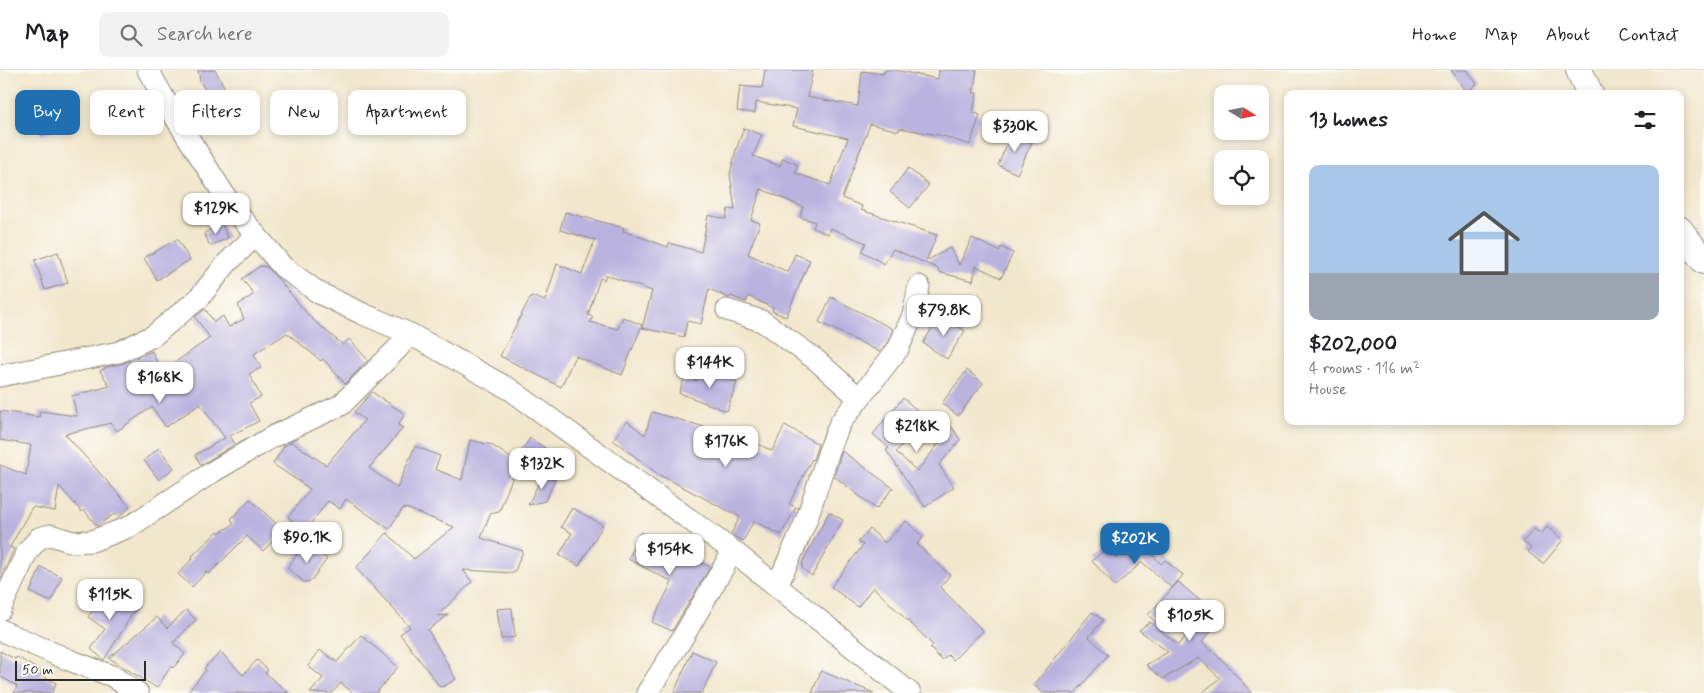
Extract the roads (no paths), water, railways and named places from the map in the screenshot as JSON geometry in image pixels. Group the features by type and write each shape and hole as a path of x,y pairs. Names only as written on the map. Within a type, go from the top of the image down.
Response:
{"main road":[{"path":"1579,70 1588,90"},
{"path":"1684,235 1704,261"}],"street":[{"path":"148,70 170,109 232,207 283,266 319,293 410,334 511,390 733,551 910,693"},
{"path":"0,376 119,352 153,336 199,298 227,263 256,235"},
{"path":"777,586 806,521 840,423 898,349 913,315 919,286"},
{"path":"727,310 762,320 815,359 860,398"},
{"path":"0,610 27,552 39,538 50,536 73,542 92,541 129,527 214,471 256,447 341,405 410,334"},
{"path":"647,693 683,638 733,551"},
{"path":"0,630 69,660 112,676 138,693"}]}
